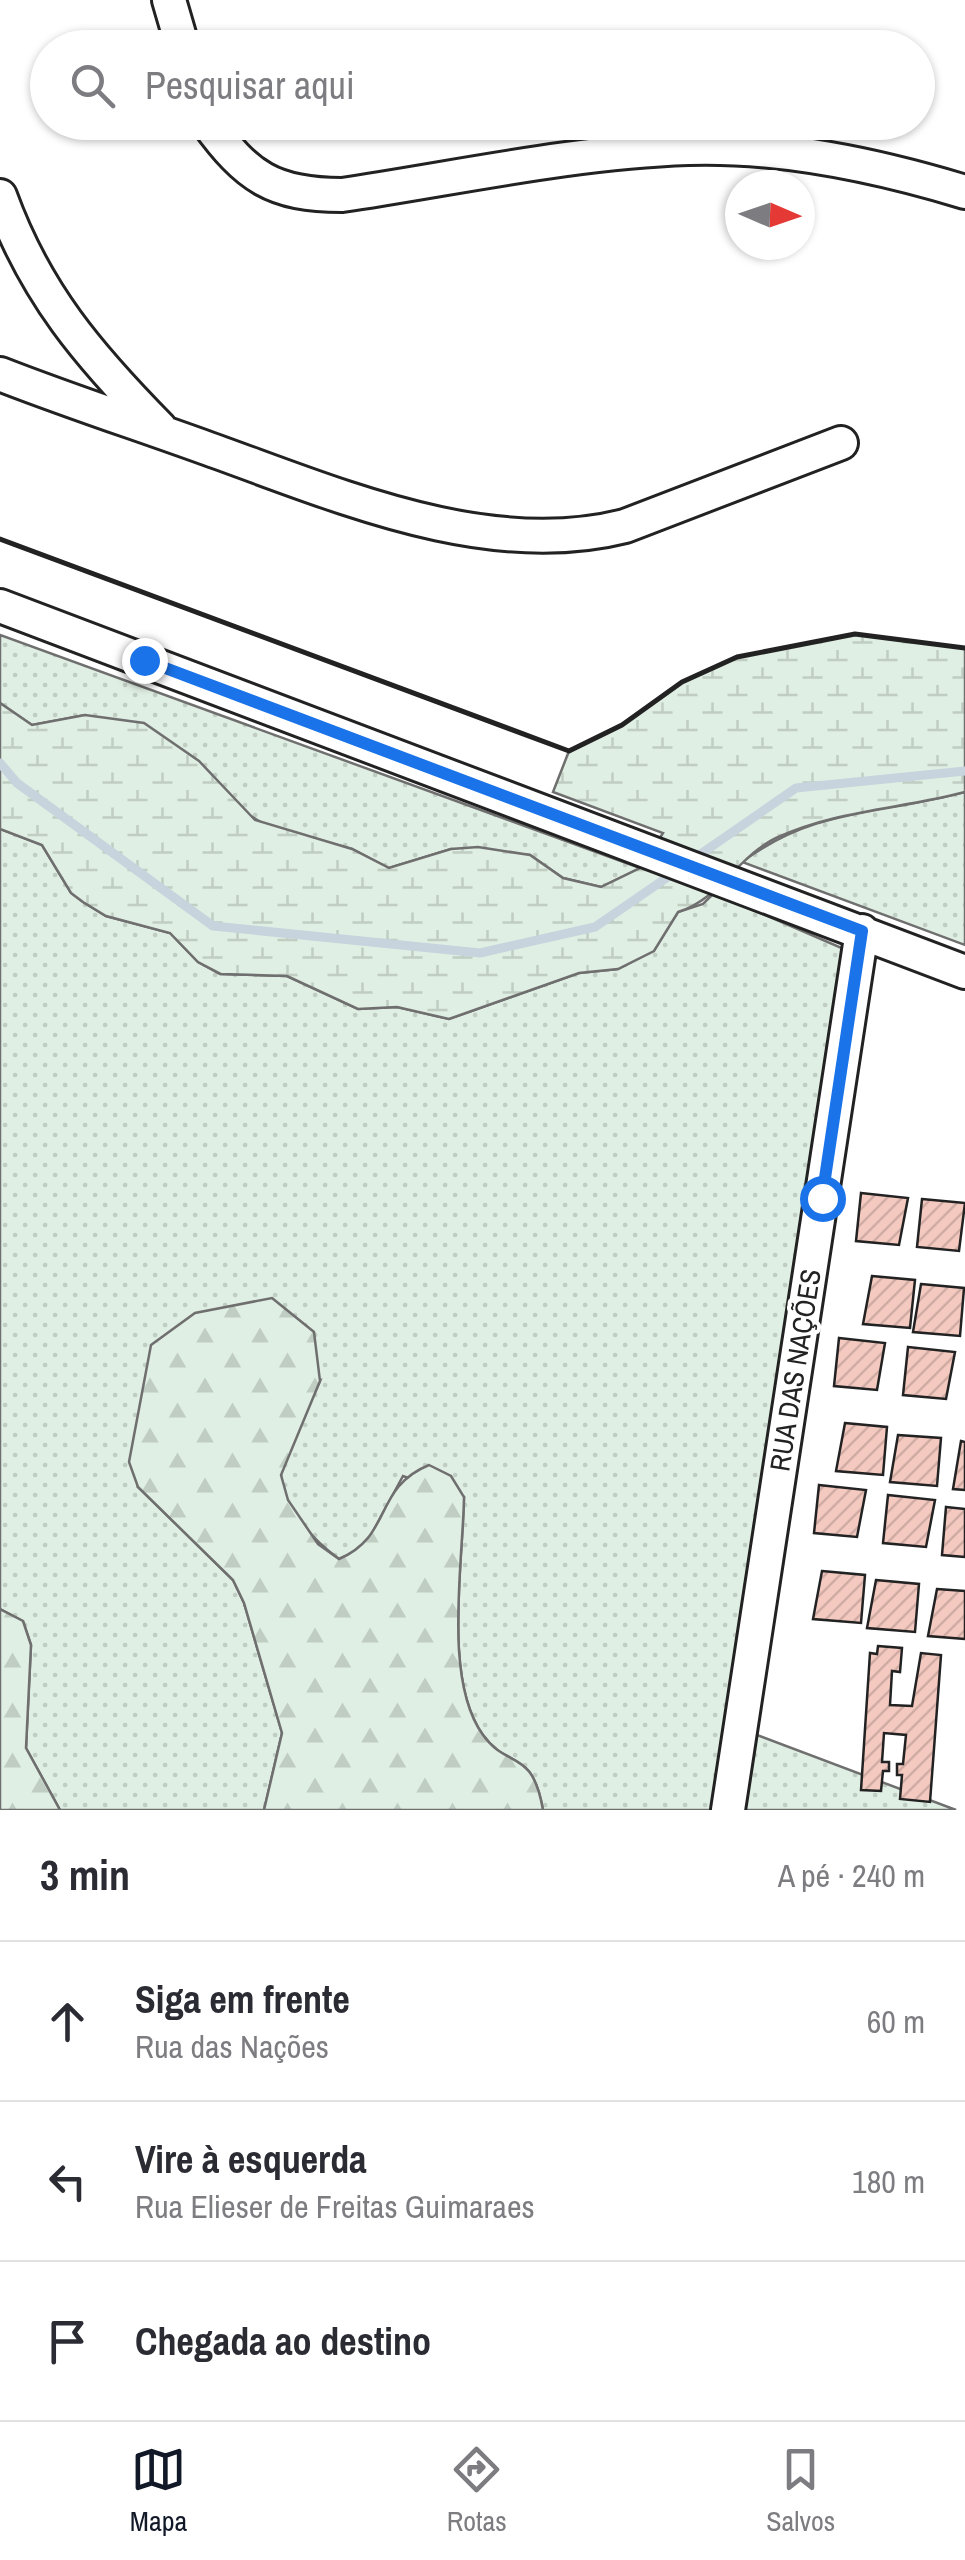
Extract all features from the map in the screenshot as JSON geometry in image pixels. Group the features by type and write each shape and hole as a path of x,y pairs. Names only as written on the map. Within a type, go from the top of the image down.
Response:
{"street":[{"path":"169,0 178,30"},
{"path":"220,140 262,181 301,195 342,195 637,151 690,148 835,158 965,192"},
{"path":"0,196 13,232 63,322 165,433"},
{"path":"0,374 344,497 495,533 590,535 841,443"},
{"path":"0,606 965,972"},
{"name":"RUA DAS NAÇÕES","path":"728,1810 862,931"}],"green space":[{"path":"855,634 965,648 965,792 822,821 776,838 750,856 706,898 678,912 654,951 618,969 579,973 449,1019 397,1007 358,1009 287,976 221,974 198,962 170,933 106,916 83,902 71,893 42,845 0,829 0,703 32,725 85,715 144,723 199,761 255,820 352,849 389,868 451,849 478,847 530,855 563,878 601,887 640,868 663,833 553,792 569,751 622,725 682,682 737,657"},
{"path":"0,635 640,868 601,887 563,878 530,855 451,849 389,868 352,849 267,826 85,715 32,725 0,703"},
{"path":"965,792 965,945 742,862 769,844 823,822"},
{"path":"0,829 42,845 71,893 83,902 106,916 170,933 198,962 220,974 287,976 358,1009 397,1007 449,1019 579,973 618,969 654,950 678,912 703,904 714,893 844,949 725,1723 956,1810 543,1810 526,1768 501,1753 483,1735 463,1684 458,1620 464,1497 403,1476 364,1548 339,1559 293,1512 283,1488 282,1468 320,1381 138,1487 233,1580 244,1603 282,1733 264,1810 60,1810 26,1748 31,1645 23,1621 0,1609"},
{"path":"272,1298 314,1332 320,1381 281,1475 288,1500 318,1544 339,1559 368,1538 390,1499 411,1475 429,1465 451,1476 464,1497 458,1620 463,1684 483,1735 501,1753 526,1768 543,1810 264,1810 282,1733 244,1603 233,1580 138,1487 129,1462 151,1345 195,1313"},
{"path":"0,1609 23,1621 31,1645 26,1748 60,1810 0,1810"}],"building":[{"path":"861,1193 908,1198 899,1245 856,1241"},
{"path":"922,1199 965,1203 959,1251 917,1247"},
{"path":"872,1276 915,1280 910,1328 863,1324"},
{"path":"921,1284 964,1288 960,1336 913,1332"},
{"path":"839,1338 885,1343 877,1390 834,1386"},
{"path":"908,1347 955,1352 946,1399 903,1395"},
{"path":"845,1423 887,1427 883,1475 836,1471"},
{"path":"898,1435 941,1438 937,1486 890,1482"},
{"path":"961,1441 965,1442 965,1490 953,1489"},
{"path":"819,1485 866,1490 857,1537 814,1533"},
{"path":"888,1495 935,1500 926,1547 883,1543"},
{"path":"946,1507 965,1509 965,1557 942,1555"},
{"path":"822,1571 865,1575 861,1623 813,1619"},
{"path":"876,1580 919,1584 915,1632 867,1628"},
{"path":"937,1589 965,1591 965,1639 928,1636"},
{"path":"878,1646 902,1648 900,1672 892,1671 890,1705 912,1706 921,1653 941,1655 930,1802 900,1799 902,1775 897,1775 897,1764 903,1764 906,1735 884,1733 882,1762 889,1762 889,1771 883,1771 881,1791 861,1790 870,1653 877,1654"}],"waterway":[{"path":"0,763 17,783 213,926 480,953 595,927 675,872"},
{"path":"692,860 796,788 965,771"}],"wall":[{"path":"0,539 569,751 622,725 682,682 737,657 855,634 965,648"}],"route":[{"path":"144,660 862,931 822,1198"}]}
